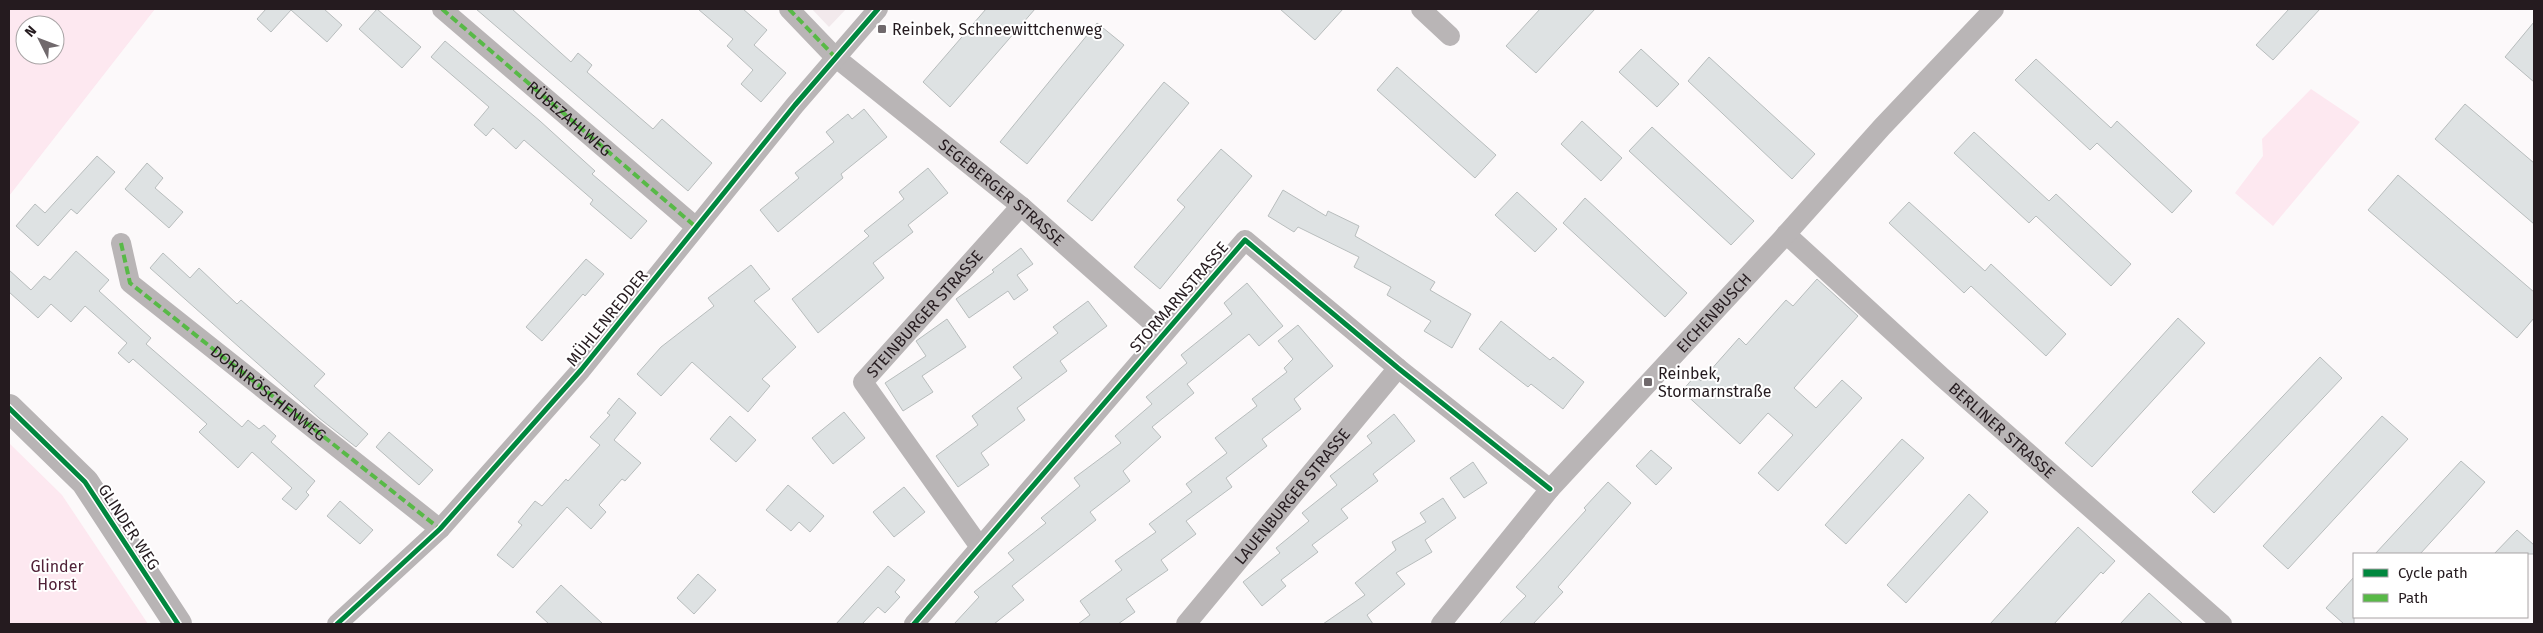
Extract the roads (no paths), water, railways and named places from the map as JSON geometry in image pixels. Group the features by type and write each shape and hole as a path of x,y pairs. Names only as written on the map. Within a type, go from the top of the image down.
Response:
{"main road":[{"name":"GLINDER WEG","path":"9,408 85,482 178,624"}],"street":[{"name":"RÜBEZAHLWEG","path":"442,9 696,227"},
{"name":"SEGEBERGER STRASSE","path":"789,9 835,57 1021,206 1164,333"},
{"name":"MÜHLENREDDER","path":"337,624 440,529 582,370 835,57 878,9"},
{"path":"1421,9 1450,36"},
{"name":"EICHENBUSCH","path":"1442,624 1550,489 1786,234 1877,132 1994,9"},
{"name":"STEINBURGER STRASSE","path":"980,547 863,382 1021,206"},
{"name":"BERLINER STRASSE","path":"1786,234 1942,377 2222,624"},
{"name":"STORMARNSTRASSE","path":"914,624 1245,240 1398,368 1550,489"},
{"name":"DORNRÖSCHENWEG","path":"121,243 130,283 440,529"},
{"name":"LAUENBURGER STRASSE","path":"1186,624 1398,368"}],"place":[{"name":"Reinbek, Schneewittchenweg","path":"882,29"},
{"name":"Reinbek, Stormarnstraße","path":"1648,382"}],"park label":[{"name":"Glinder Horst","path":"57,575"}]}
